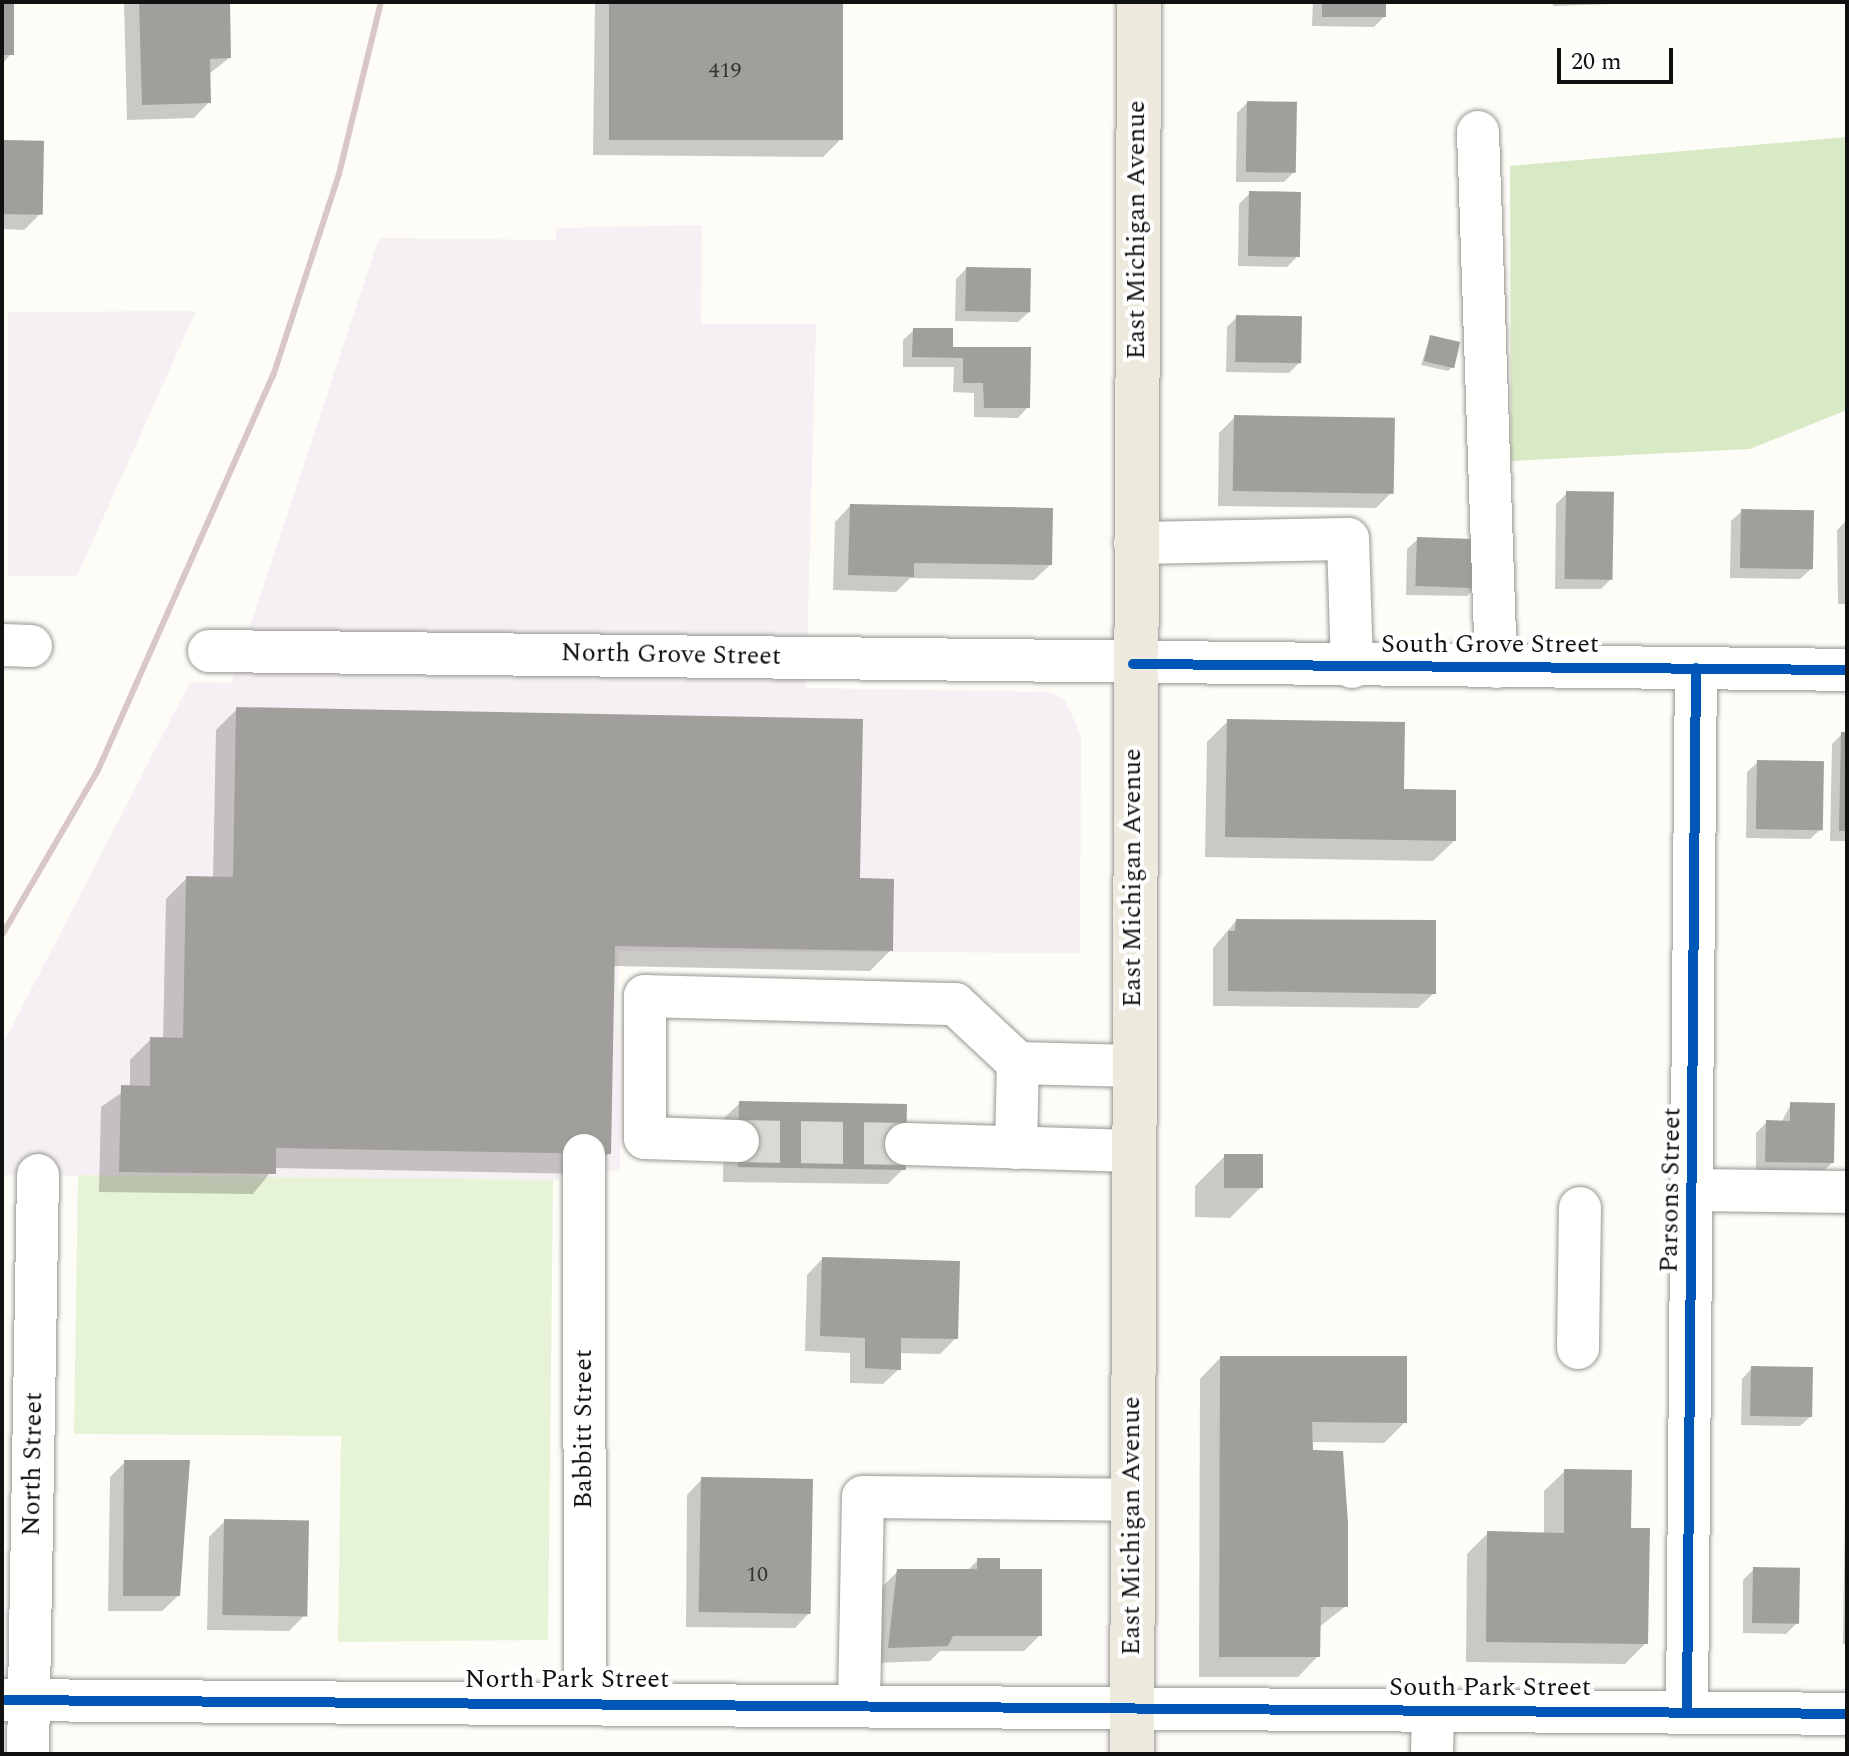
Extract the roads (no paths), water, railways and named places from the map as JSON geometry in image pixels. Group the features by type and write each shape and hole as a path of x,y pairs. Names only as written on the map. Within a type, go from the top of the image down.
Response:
{"main road":[{"name":"East Michigan Avenue","path":"1132,1754 1133,664 1139,2"}],"street":[{"path":"1478,132 1496,667"},
{"path":"1135,543 1348,539 1352,667"},
{"name":"North Grove Street","path":"209,651 1133,664"},
{"name":"South Grove Street","path":"1133,664 1847,670"},
{"name":"Parsons Street","path":"1687,1712 1696,668"},
{"path":"738,1141 645,1138 645,996 955,1004 1018,1063 1133,1066"},
{"path":"1016,1148 1018,1063"},
{"path":"906,1144 1132,1151"},
{"name":"Babbitt Street","path":"584,1155 585,1702"},
{"name":"North Street","path":"28,1754 15,1700 38,1175"},
{"path":"1693,1190 1847,1192"},
{"path":"1578,1348 1580,1208"},
{"path":"859,1704 863,1497 1132,1500"},
{"name":"North Park Street","path":"15,1700 1132,1707"},
{"name":"South Park Street","path":"1132,1707 1847,1714"},
{"path":"1432,1754 1433,1709"}],"tunnel":[{"path":"738,1141 906,1144"}],"railway":[{"path":"2,935 98,770 273,376 339,174 381,2"}]}
